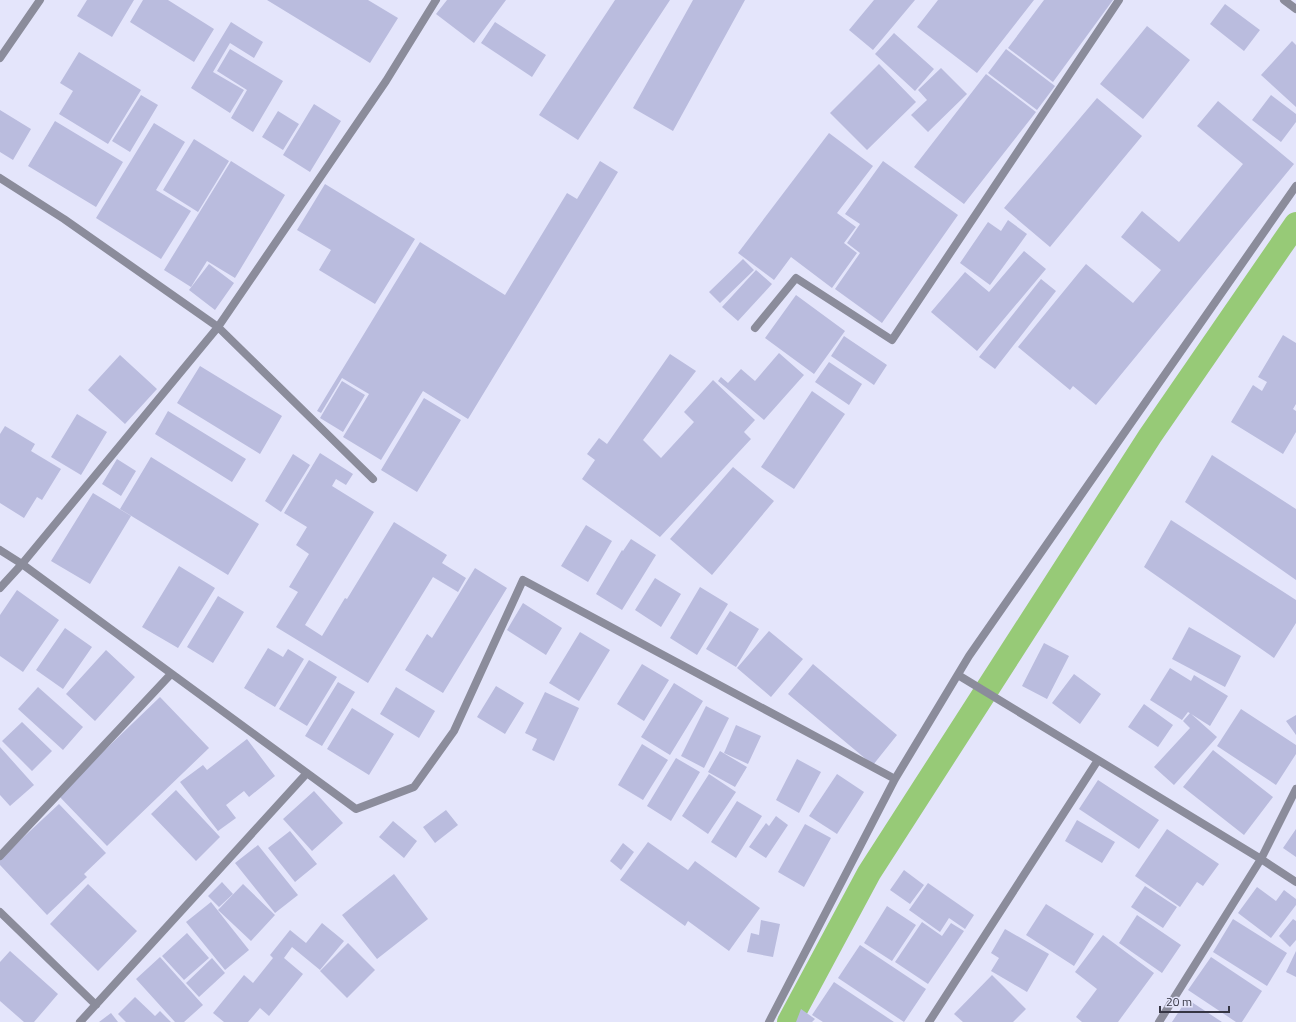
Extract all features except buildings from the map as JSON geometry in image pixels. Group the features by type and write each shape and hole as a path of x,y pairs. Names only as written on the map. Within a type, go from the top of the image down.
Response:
{"street":[{"path":"0,58 40,0"},
{"path":"0,588 22,564 218,326 386,81 436,0"},
{"path":"754,328 796,278 892,340 1119,0"},
{"path":"1284,0 1296,9"},
{"path":"0,178 64,219 218,326 373,479"},
{"path":"769,1022 895,779 959,675 969,656 1296,186"},
{"path":"0,550 22,564 356,809 414,787 454,731 524,580 895,779"},
{"path":"0,856 171,674"},
{"path":"959,675 1296,882"},
{"path":"930,1022 1098,760"},
{"path":"80,1022 306,773"},
{"path":"1159,1022 1260,859 1296,789"},
{"path":"0,912 96,1005"}],"waterway":[{"path":"789,1022 869,873 1150,436 1296,224"}]}
